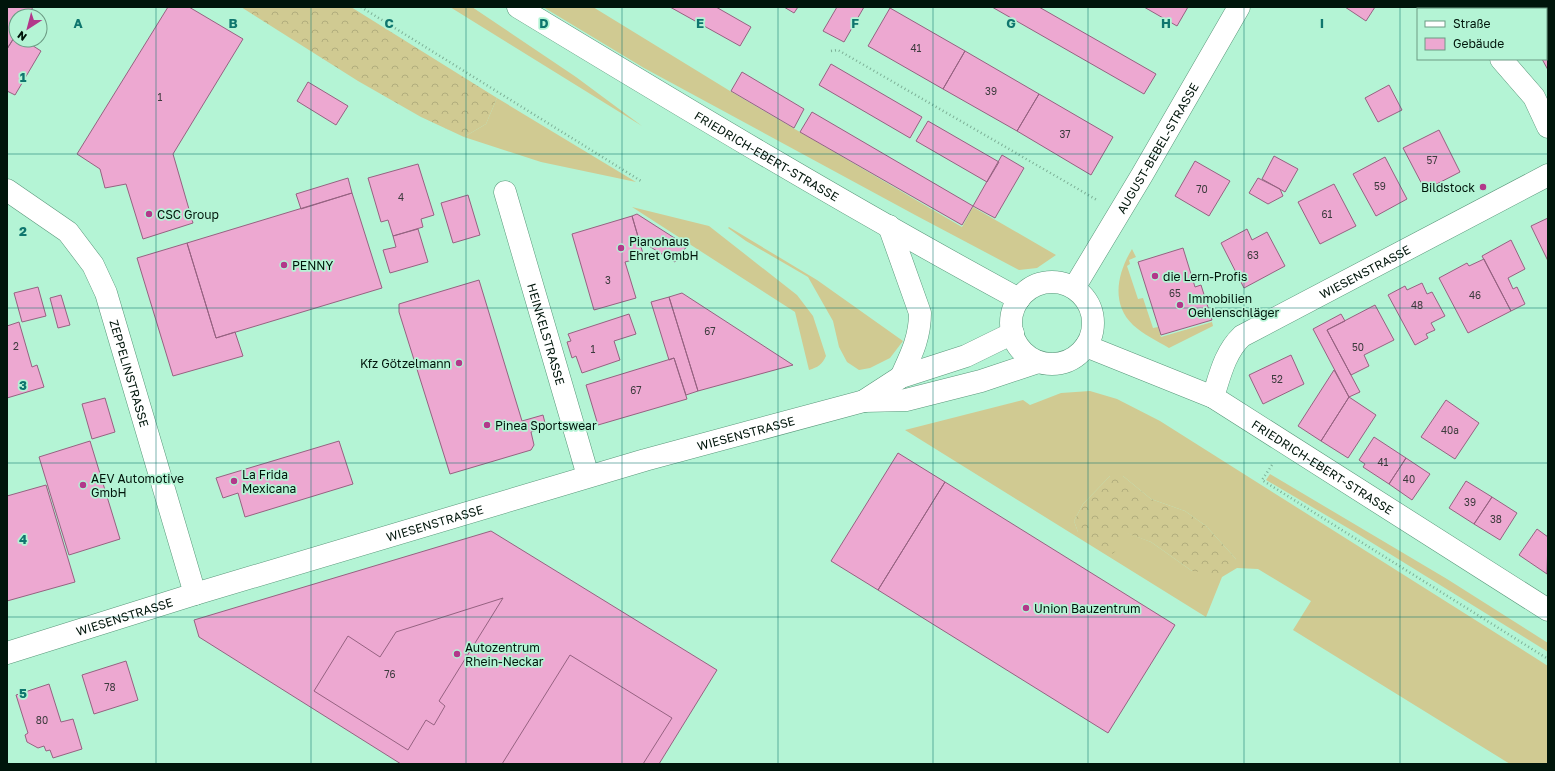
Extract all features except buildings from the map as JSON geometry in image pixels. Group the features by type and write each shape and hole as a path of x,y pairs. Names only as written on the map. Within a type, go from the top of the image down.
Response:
{"street":[{"name":"FRIEDRICH-EBERT-STRASSE","path":"518,7 695,114 1019,299"},
{"name":"AUGUST-BEBEL-STRASSE","path":"1074,288 1120,213 1240,7"},
{"path":"1502,60 1534,97 1548,127"},
{"name":"WIESENSTRASSE","path":"1213,397 1223,366 1234,343 1242,336 1548,175"},
{"name":"ZEPPELINSTRASSE","path":"7,190 68,232 93,265 106,293 195,594"},
{"name":"HEINKELSTRASSE","path":"505,192 588,476"},
{"path":"889,226 920,313 920,327 917,342 901,377"},
{"path":"1044,282 1065,284 1074,288 1084,297 1091,308 1094,321 1092,334 1086,346 1077,356 1065,362 1052,364 1038,362 1021,350 1015,341 1012,333 1011,320 1014,309 1019,299 1026,291 1044,282"},
{"name":"WIESENSTRASSE","path":"864,401 901,377 966,356 1012,333"},
{"name":"FRIEDRICH-EBERT-STRASSE","path":"1086,346 1213,397 1548,610"},
{"name":"WIESENSTRASSE","path":"7,653 195,594 588,476 864,401 906,400 981,381 1038,362"}],"path":[{"path":"360,7 641,181"},
{"path":"831,51 838,50 1120,213"},
{"path":"1285,444 1262,480 1548,659"}],"green space":[{"path":"241,7 351,7 497,98 486,124 464,137 421,117 358,81"},
{"path":"450,7 472,7 576,77 642,126"},
{"path":"543,7 593,7 730,91 962,227 973,207 1056,255 1037,268 1019,270 644,68"},
{"path":"497,98 636,182 541,162 464,137 486,124"},
{"path":"632,207 709,226 797,295 813,316 826,356 823,362 817,367 809,370 795,312"},
{"path":"729,227 817,280 903,341 890,358 870,368 859,370 847,362 839,347 833,321 808,277 746,241 728,228"},
{"path":"1132,249 1136,257 1129,260 1130,264 1127,266 1138,299 1143,298 1153,328 1158,327 1161,337 1212,322 1213,326 1169,348 1133,325 1121,307 1119,297 1120,277"},
{"path":"1090,391 1117,399 1160,421 1548,666 1548,764 1510,764 1293,630 1311,601 1258,569 1237,568 1222,577 1206,617 905,430 1023,400 1030,405 1061,393","holes":["1110,476 1123,476 1151,499 1185,511 1206,526 1236,559 1192,571 1151,542 1125,532 1078,532 1074,521 1083,504"]},
{"path":"1270,474 1447,579 1548,643 1548,652 1353,531 1266,480"},
{"path":"1110,476 1123,476 1151,499 1185,511 1206,526 1236,559 1231,566 1219,574 1192,571 1151,542 1126,533 1121,545 1113,554 1078,532 1074,521 1083,504"}],"place":[{"name":"Bildstock","path":"1483,187"},
{"name":"CSC Group","path":"149,214"},
{"name":"Pianohaus Ehret GmbH","path":"621,248"},
{"name":"PENNY","path":"284,265"},
{"name":"die Lern-Profis","path":"1155,276"},
{"name":"Immobilien Oehlenschläger","path":"1180,305"},
{"name":"Kfz Götzelmann","path":"459,363"},
{"name":"Pinea Sportswear","path":"487,425"},
{"name":"La Frida Mexicana","path":"234,481"},
{"name":"AEV Automotive GmbH","path":"83,485"},
{"name":"Union Bauzentrum","path":"1026,608"},
{"name":"Autozentrum Rhein-Neckar","path":"457,654"}]}
